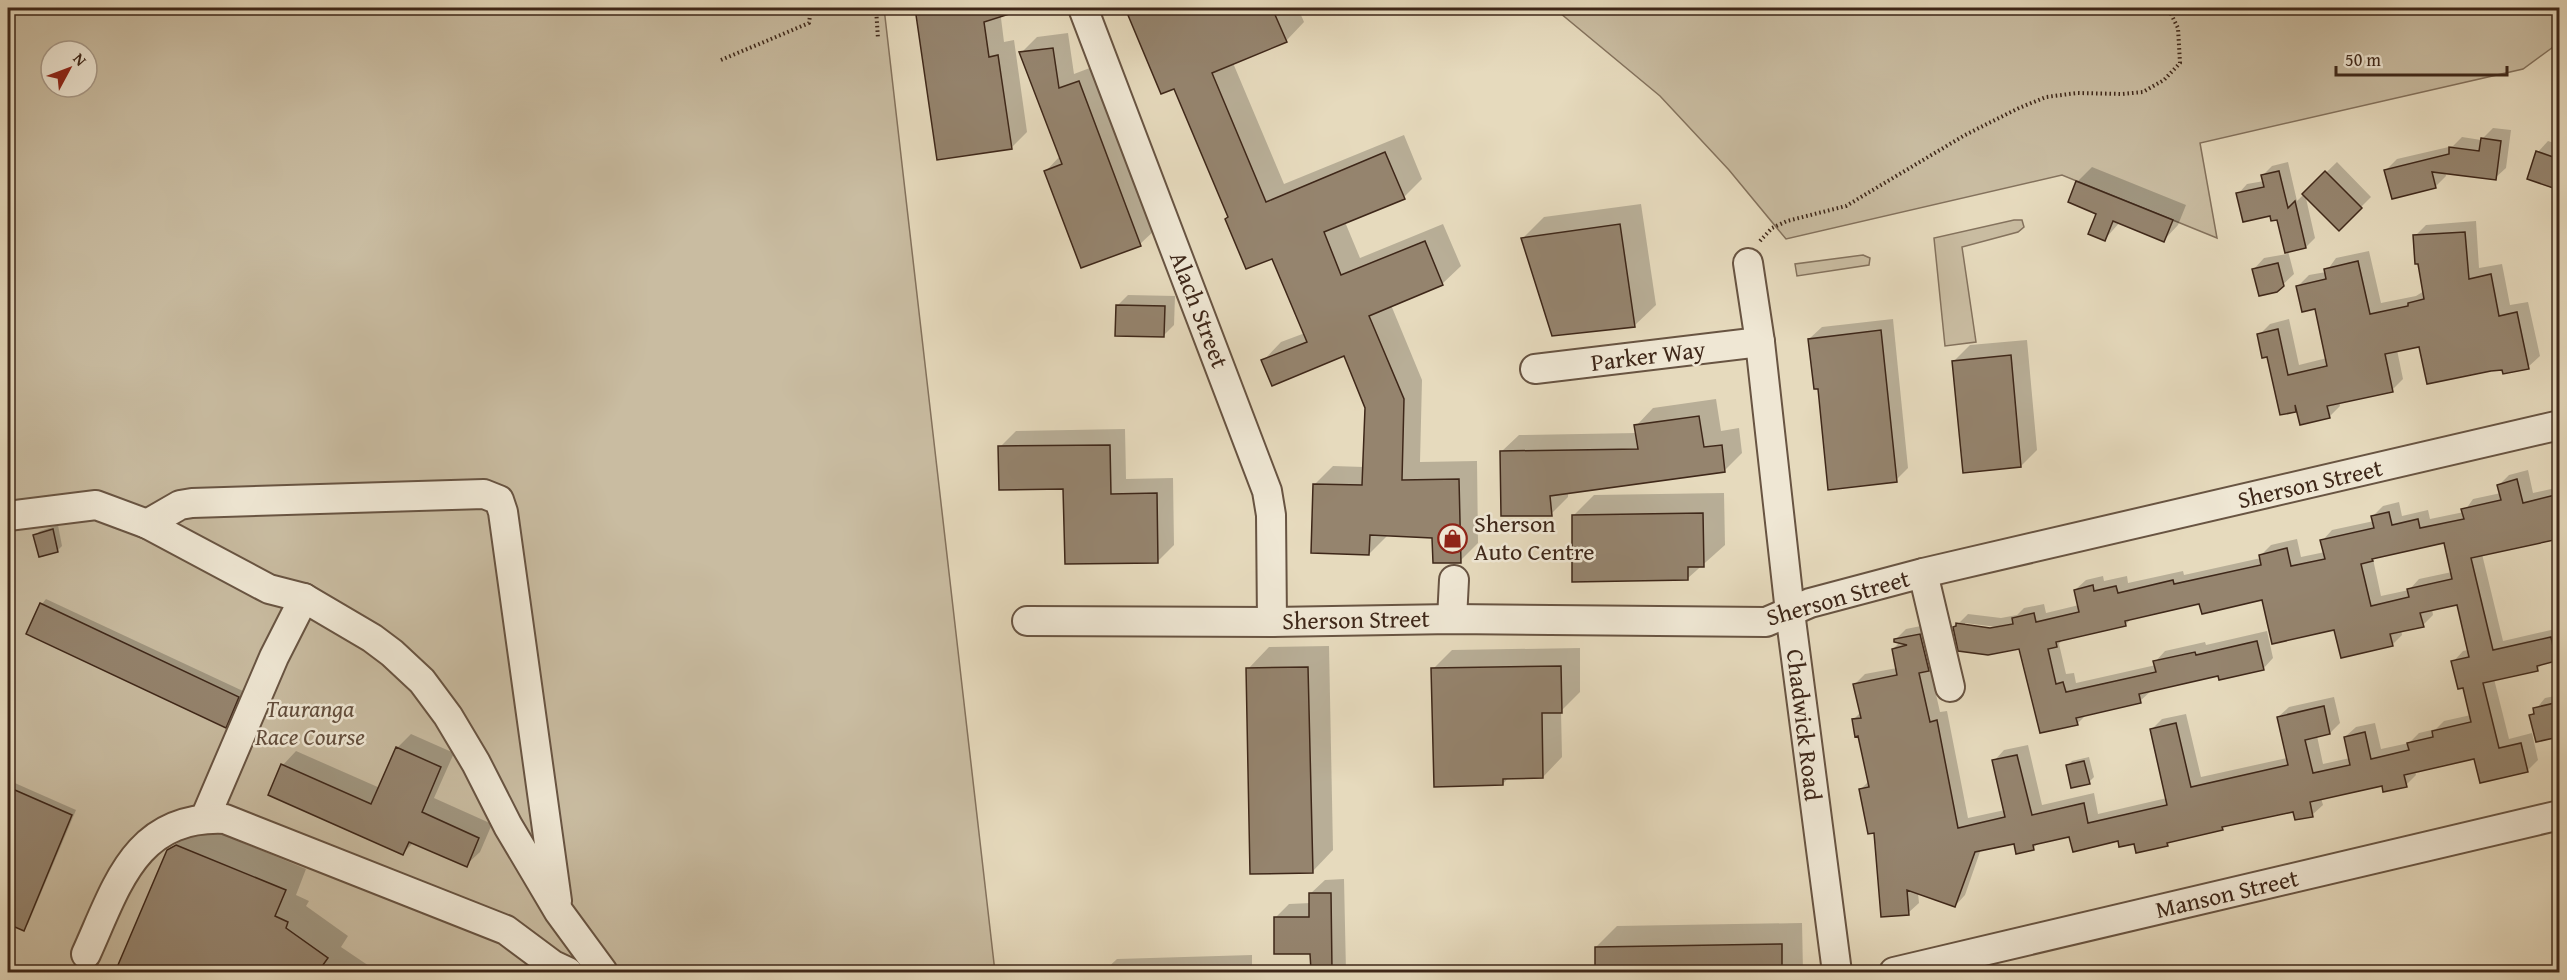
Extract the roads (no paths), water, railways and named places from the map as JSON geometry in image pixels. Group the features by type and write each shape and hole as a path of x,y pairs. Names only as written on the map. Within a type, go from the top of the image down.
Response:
{"street":[{"name":"Alach Street","path":"1083,8 1267,491 1271,515 1272,622"},
{"name":"Chadwick Road","path":"1748,263 1760,342 1790,612 1837,972"},
{"name":"Parker Way","path":"1535,369 1760,342"},
{"name":"Sherson Street","path":"1027,621 1272,622 1452,619 1766,622 1810,603 1923,573 2559,425"},
{"path":"147,524 180,505 192,503 484,494 499,500 503,512 559,912"},
{"path":"8,516 96,505 147,524 269,589 304,598 372,638 422,681 448,716 477,763 508,826 559,912 603,972"},
{"path":"1923,573 1950,687"},
{"path":"1452,619 1454,580"},
{"path":"205,818 274,657 304,598"},
{"name":"Manson Street","path":"1894,972 2559,815"},
{"path":"86,954 121,877 135,855 147,843 181,822 205,818 225,819 487,921 506,930 553,965 568,972"}],"place":[{"name":"Sherson Auto Centre","path":"1453,538"}],"park label":[{"name":"Tauranga Race Course","path":"310,723"}]}
